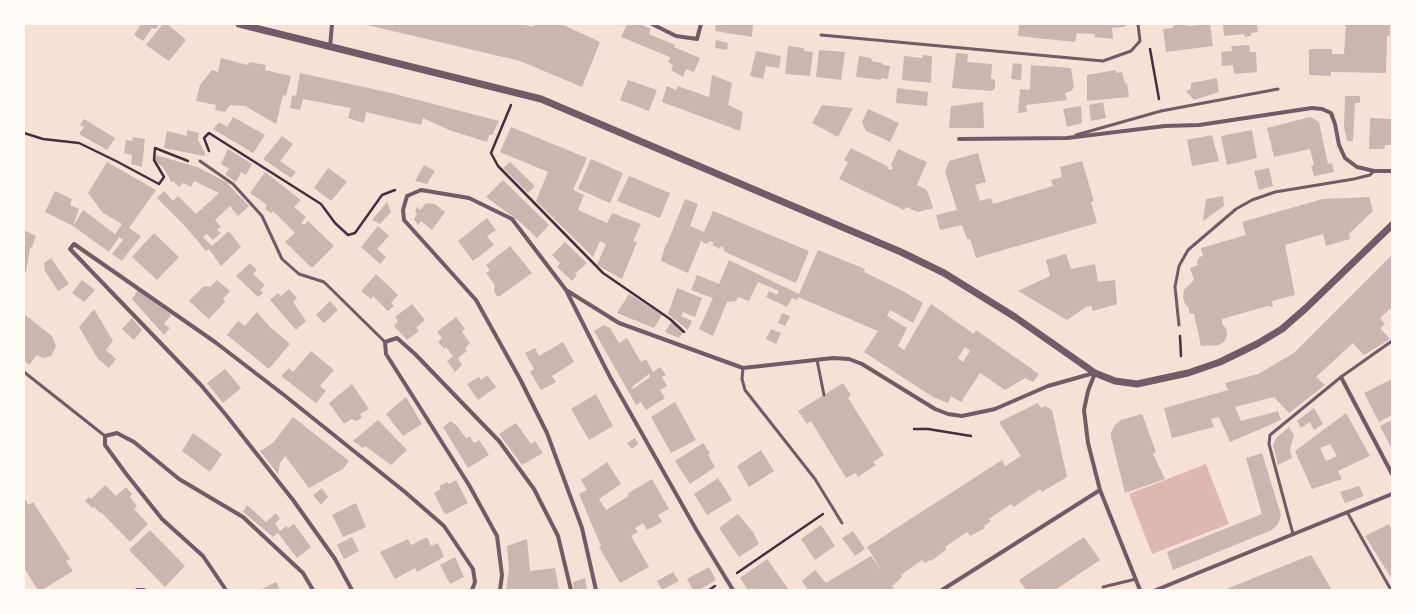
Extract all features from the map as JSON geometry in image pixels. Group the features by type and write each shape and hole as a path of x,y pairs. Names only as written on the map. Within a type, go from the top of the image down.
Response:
{"street":[{"path":"239,24 330,48 516,91 541,99 901,252 944,273 1015,317 1095,373 1115,381 1137,384 1152,382 1194,371 1220,362 1257,344 1282,329 1306,308 1392,225"},
{"path":"330,48 332,24"},
{"path":"652,24 676,36 697,39 701,24"},
{"path":"959,139 1067,138 1166,126 1199,125 1312,108 1322,109 1331,114 1335,124 1339,144 1345,158 1357,167 1374,171 1392,170"},
{"path":"596,590 582,528 547,433 476,300 404,220 403,210 408,196 421,190 469,198 512,219 566,290 610,377 733,590"},
{"path":"352,590 334,559 292,500 226,415 200,384 70,249 74,244 240,361 405,492 444,526 473,569 474,582 472,590"},
{"path":"566,290 619,323 743,368 818,360 849,359 862,364 935,409 948,414 962,416 995,409 1048,386 1095,373"},
{"path":"500,590 502,575 497,536 469,485 386,354 385,342 397,338 415,354 499,441 534,489 558,536 571,590"},
{"path":"1095,373 1088,390 1084,410 1088,443 1100,490 1140,590"},
{"path":"1341,377 1392,474"},
{"path":"226,590 203,556 162,519 127,475 105,445 106,436 117,433 134,442 179,479 243,517 303,573 313,590"},
{"path":"942,590 1100,490"},
{"path":"1156,590 1392,494"},
{"path":"137,590 144,590"}],"lane":[{"path":"821,35 1103,61 1131,51 1140,41 1138,24"},
{"path":"1067,138 1161,111 1278,89"},
{"path":"200,161 233,184 262,216 282,259 299,274 324,282 385,342"},
{"path":"1179,325 1175,287 1179,266 1188,250 1236,209 1252,200 1275,192 1354,179 1370,175 1374,171"},
{"path":"1293,534 1269,444 1270,435 1341,377 1392,341"},
{"path":"818,360 824,395"},
{"path":"743,368 742,379 745,390 815,479 842,523"},
{"path":"24,372 106,436"},
{"path":"1347,512 1391,590"},
{"path":"1103,588 1136,579"}],"path":[{"path":"1140,41 1149,47 1161,111"},
{"path":"516,91 491,153 498,166 603,274 670,319 686,334"},
{"path":"1179,325 1181,356"},
{"path":"914,429 928,429 971,436"},
{"path":"727,580 832,508"}],"shaded area":[{"path":"1206,464 1229,524 1152,554 1129,494"}],"building":[{"path":"141,24 159,24 156,29 152,28 143,41 134,35"},
{"path":"163,24 167,24 186,40 169,61 146,45"},
{"path":"521,24 533,27 534,24 561,24 600,42 582,87 520,61 367,25"},
{"path":"627,24 640,24 651,29 649,34 700,58 694,72 686,69 683,77 671,70 673,65 668,62 670,57 621,37"},
{"path":"716,24 753,24 752,37 715,31"},
{"path":"1019,24 1125,24 1125,27 1112,28 1113,39 1095,37 1095,34 1077,33 1075,42 1018,36"},
{"path":"1173,24 1188,24 1188,26 1210,24 1213,46 1166,52 1163,29 1173,28"},
{"path":"1223,24 1257,24 1258,32 1251,33 1251,36 1245,37 1244,34 1224,36"},
{"path":"1346,24 1390,24 1390,36 1387,36 1386,73 1331,72 1331,76 1309,75 1309,49 1332,49 1332,54 1344,54"},
{"path":"716,40 728,43 727,50 715,48"},
{"path":"1249,45 1250,52 1256,52 1257,72 1234,74 1233,65 1222,66 1221,52 1232,51 1231,46"},
{"path":"788,46 804,48 804,51 813,52 810,76 785,74"},
{"path":"819,50 845,52 841,80 816,77"},
{"path":"756,51 781,56 779,68 766,66 763,79 750,76"},
{"path":"956,53 968,54 967,62 992,64 991,78 995,80 995,88 992,91 952,88"},
{"path":"923,55 932,56 931,83 902,80 904,56 922,58"},
{"path":"859,56 871,58 872,61 890,66 888,79 881,78 881,80 856,77"},
{"path":"221,58 248,65 249,62 266,65 265,70 291,76 286,96 283,95 276,124 245,106 230,105 225,112 215,110 216,105 196,101 200,85 212,70 218,72"},
{"path":"1013,63 1022,64 1021,80 1011,79"},
{"path":"1031,65 1071,68 1074,87 1071,91 1065,93 1067,100 1026,105 1027,112 1018,113 1020,89 1030,90"},
{"path":"1116,70 1116,73 1122,72 1125,84 1127,83 1129,97 1087,101 1087,75"},
{"path":"300,73 391,93 499,121 492,135 489,135 487,142 449,130 423,118 421,125 366,112 364,123 348,118 351,108 303,99 300,110 290,108 292,96 296,95"},
{"path":"712,75 732,83 728,105 743,112 740,131 662,102 667,86 676,90 678,86 709,97"},
{"path":"1217,78 1219,92 1194,100 1186,91 1191,89 1191,83"},
{"path":"628,80 657,90 649,111 620,100"},
{"path":"897,88 928,92 927,106 896,103"},
{"path":"1345,96 1360,96 1360,103 1355,103 1353,141 1347,141 1344,127"},
{"path":"983,102 984,128 949,128 951,106"},
{"path":"1103,102 1106,118 1091,121 1089,105"},
{"path":"822,105 853,108 838,137 812,123"},
{"path":"1081,106 1082,123 1067,127 1063,109"},
{"path":"868,109 899,123 890,142 866,131 862,122"},
{"path":"233,117 265,135 253,153 213,129 219,122 227,127"},
{"path":"1310,117 1319,122 1328,164 1332,163 1334,172 1314,176 1311,166 1314,165 1310,149 1274,157 1267,128"},
{"path":"1370,118 1392,119 1392,145 1385,145 1384,149 1369,149"},
{"path":"84,119 115,138 107,150 79,134 84,127 80,125"},
{"path":"511,127 587,158 573,190 584,195 578,210 607,223 612,213 641,224 633,241 637,242 622,279 597,265 606,244 600,241 593,257 536,201 548,172 500,152"},
{"path":"187,130 199,133 198,140 205,153 204,156 164,148 167,131 187,136"},
{"path":"1252,130 1257,158 1227,165 1221,136"},
{"path":"1212,135 1219,161 1192,166 1187,140"},
{"path":"282,136 293,144 280,161 296,172 291,178 263,159"},
{"path":"133,137 145,139 142,167 131,164 132,155 124,153 126,140 132,141"},
{"path":"851,148 887,166 889,170 893,169 891,165 898,149 927,162 917,185 927,190 933,208 918,212 906,207 904,210 839,179 848,162 844,160"},
{"path":"228,149 252,164 246,175 241,172 236,182 225,174 229,169 221,164"},
{"path":"978,153 986,182 975,185 980,201 991,198 993,204 1053,186 1051,180 1062,177 1060,167 1082,161 1094,201 1091,202 1097,223 976,258 970,239 967,239 962,225 940,230 936,215 957,210 945,172 949,161"},
{"path":"156,155 197,167 226,182 249,206 238,216 230,206 215,220 221,227 217,230 221,233 213,240 207,234 203,237 212,246 229,231 241,247 221,266 209,249 206,251 184,225 157,198 164,191 173,201 178,196 196,214 219,193 194,181 191,187 183,183 179,187 173,181 172,183 163,167 154,160"},
{"path":"591,159 623,173 610,203 578,189"},
{"path":"107,162 156,190 129,228 141,236 122,261 112,254 123,240 119,237 109,252 73,226 83,210 115,234 122,224 103,213 88,193"},
{"path":"510,162 535,186 528,193 503,168"},
{"path":"424,165 435,171 427,184 415,181"},
{"path":"328,168 347,182 331,201 314,188"},
{"path":"1269,168 1273,186 1259,190 1254,171"},
{"path":"265,172 301,200 294,207 306,217 301,223 304,225 308,221 334,246 312,268 285,242 295,233 273,211 271,213 265,209 267,205 250,193"},
{"path":"629,176 670,193 660,218 617,201"},
{"path":"503,180 549,225 537,238 519,221 486,197"},
{"path":"55,191 72,199 70,205 79,209 73,226 45,212"},
{"path":"1223,196 1224,206 1203,221 1206,199"},
{"path":"1369,197 1373,211 1349,234 1350,239 1326,246 1323,234 1285,245 1295,295 1272,301 1273,307 1268,306 1222,319 1222,324 1226,328 1227,335 1224,342 1218,345 1201,346 1194,314 1189,313 1189,308 1185,304 1183,297 1184,290 1194,280 1190,268 1198,265 1197,262 1199,257 1203,256 1201,248 1246,235 1242,222 1323,199"},
{"path":"685,199 698,204 690,226 704,232 713,211 809,251 796,283 725,252 723,247 721,246 720,249 712,245 714,243 710,241 707,244 701,241 688,273 661,261 666,243 667,244"},
{"path":"387,202 391,212 380,224 372,220"},
{"path":"426,203 435,204 445,212 432,230 421,221 418,225 414,219 417,214 415,211 417,207 420,210"},
{"path":"487,218 496,230 487,236 494,245 473,261 458,241"},
{"path":"378,226 389,236 377,249 386,257 380,264 361,247"},
{"path":"24,230 36,236 32,247 30,248 26,272 24,272"},
{"path":"154,233 179,257 157,280 132,257"},
{"path":"565,242 587,263 575,274 577,275 572,281 557,267 560,263 552,255"},
{"path":"510,246 532,273 500,296 497,296 494,291 495,285 486,273 490,270 486,265"},
{"path":"818,250 865,269 864,272 901,290 923,303 913,323 890,310 887,316 907,328 898,346 904,350 931,304 974,334 976,330 1039,374 1033,382 1025,378 1005,390 980,373 961,402 951,396 948,403 933,397 864,352 878,331 798,297 797,300 792,298 787,307 766,297 769,291 777,295 779,291 758,282 749,301 738,297 736,301 727,302 713,336 699,329 713,298 691,290 697,275 719,284 729,260 799,294","holes":["965,347 970,351 963,362 958,358"]},
{"path":"1066,254 1071,269 1095,264 1098,282 1115,280 1117,304 1093,311 1091,306 1086,307 1067,320 1018,291 1050,276 1046,260"},
{"path":"1392,255 1392,307 1380,318 1385,324 1380,328 1390,339 1364,355 1353,343 1316,377 1325,385 1289,413 1274,397 1235,407 1241,421 1278,411 1281,420 1230,442 1219,417 1211,419 1214,427 1172,438 1164,408 1228,390 1225,383 1258,374 1294,353"},
{"path":"51,258 69,284 58,291 45,271 44,263"},
{"path":"250,263 257,270 253,274 265,285 260,290 263,293 258,297 236,276"},
{"path":"376,274 398,295 391,303 394,306 388,311 373,296 371,299 361,291"},
{"path":"82,280 95,290 84,302 72,293"},
{"path":"217,280 230,291 223,299 225,302 209,319 189,301 204,286 210,287"},
{"path":"677,288 702,298 695,317 683,312 681,316 692,321 688,330 668,314"},
{"path":"289,289 297,298 293,302 306,321 296,330 270,300 278,293 281,296"},
{"path":"138,290 171,315 164,324 170,328 164,335 132,299"},
{"path":"629,294 662,315 654,328 617,313"},
{"path":"330,301 338,310 324,323 316,315"},
{"path":"412,304 425,320 416,328 419,331 407,340 394,326 398,321 395,317"},
{"path":"94,309 113,341 106,350 116,359 109,368 98,359 79,327"},
{"path":"257,312 269,326 290,344 269,369 227,335 238,321 245,326"},
{"path":"782,313 790,316 785,326 778,323"},
{"path":"24,314 52,336 56,346 51,356 43,358 37,355 29,365 24,361"},
{"path":"456,317 465,329 462,332 470,343 465,348 467,351 458,358 462,365 455,372 447,361 453,356 446,347 444,349 438,342 442,338 437,332"},
{"path":"132,318 142,330 134,340 122,329"},
{"path":"672,321 683,332 679,338 665,332"},
{"path":"604,325 610,328 619,343 627,338 641,362 646,359 653,372 660,367 666,375 662,377 667,386 660,390 665,398 646,410 641,402 636,405 594,331","holes":["649,374 650,377 633,389 632,387"]},
{"path":"771,329 781,333 776,344 766,339"},
{"path":"563,342 574,362 552,376 556,382 541,390 530,372 534,369 525,353 535,348 539,356"},
{"path":"311,351 334,370 320,386 326,391 316,403 281,376 289,368 293,372"},
{"path":"225,369 241,388 223,403 207,383"},
{"path":"487,375 496,387 478,400 467,384 479,377 481,380"},
{"path":"1392,379 1392,415 1379,422 1364,393"},
{"path":"843,383 851,395 848,398 884,455 873,462 876,465 858,477 856,473 846,478 811,421 807,424 798,411"},
{"path":"352,384 369,409 360,414 362,418 356,421 351,419 344,424 329,403"},
{"path":"596,394 613,426 589,440 571,409"},
{"path":"406,397 422,424 403,436 386,414"},
{"path":"675,402 696,440 671,453 651,417"},
{"path":"1038,403 1041,408 1045,406 1052,410 1067,477 1042,492 1040,489 1014,507 1011,504 989,519 991,521 984,526 985,528 970,536 967,532 945,547 946,550 931,561 930,560 925,563 922,560 901,575 902,577 892,586 895,590 808,590 802,581 815,570 826,583 871,556 883,573 867,547 1002,460 1005,466 1021,456 999,422"},
{"path":"1314,408 1323,424 1314,430 1310,422 1301,428 1297,421"},
{"path":"1346,413 1370,456 1338,471 1342,479 1312,489 1295,451","holes":["1330,444 1337,456 1326,461 1320,448"]},
{"path":"1142,414 1156,452 1153,454 1165,479 1125,493 1111,432 1115,425 1121,420"},
{"path":"293,417 349,461 343,469 309,488 285,456 280,463 278,474 260,451 273,443"},
{"path":"378,420 407,450 391,465 365,446 363,448 353,441"},
{"path":"1392,420 1392,449 1380,426"},
{"path":"451,421 466,438 470,437 474,443 479,440 489,455 468,468 443,427"},
{"path":"516,423 531,444 535,441 543,453 522,465 499,434"},
{"path":"1289,427 1294,435 1290,449 1292,458 1278,465 1273,445 1276,438"},
{"path":"193,433 222,454 210,472 182,451"},
{"path":"635,438 638,444 632,449 627,443"},
{"path":"703,443 710,453 708,455 715,467 690,484 675,461"},
{"path":"761,450 774,471 749,487 737,466"},
{"path":"1262,453 1281,515 1278,524 1272,530 1173,570 1167,552 1262,514 1246,458"},
{"path":"607,462 621,484 599,499 606,510 629,496 627,494 652,479 669,509 658,515 662,522 647,530 643,523 635,528 638,532 631,536 649,567 620,583 599,547 601,546 579,494 587,490 581,480"},
{"path":"718,478 732,500 707,515 694,494"},
{"path":"456,480 468,503 447,514 444,513 434,493 441,489 439,486 447,482 449,484"},
{"path":"105,485 116,496 126,487 132,494 130,497 137,506 134,509 148,524 130,542 101,512 100,513 94,507 92,508 85,501 89,497 91,499"},
{"path":"1359,486 1364,496 1345,503 1340,492"},
{"path":"322,488 328,497 321,505 313,495"},
{"path":"24,497 29,505 33,502 70,559 66,561 73,571 42,590 38,590 24,568"},
{"path":"356,503 366,527 343,537 332,515"},
{"path":"247,505 266,522 276,513 280,519 275,523 280,531 286,526 288,528 294,524 311,547 297,558 278,533 273,537 243,512"},
{"path":"738,514 753,532 759,544 739,557 719,528"},
{"path":"1389,524 1392,530 1392,579 1365,536"},
{"path":"821,525 835,546 815,560 801,539"},
{"path":"150,530 185,566 165,587 129,550"},
{"path":"853,531 865,549 855,556 842,538"},
{"path":"352,537 359,551 344,559 337,545"},
{"path":"427,537 431,546 438,543 444,557 417,572 415,568 395,579 380,552 408,539 411,545"},
{"path":"1084,537 1100,560 1055,590 1026,590 1019,580"},
{"path":"527,539 530,571 555,568 559,590 506,590 509,570 507,546"},
{"path":"1311,555 1332,590 1224,590"},
{"path":"455,557 464,577 450,584 440,565"},
{"path":"767,559 789,590 753,590 752,588 748,590 740,578"},
{"path":"709,567 716,580 699,590 693,590 687,579"},
{"path":"673,572 679,581 662,590 657,581"},
{"path":"585,578 587,590 574,590 573,582"},
{"path":"276,582 280,590 260,590"}]}
